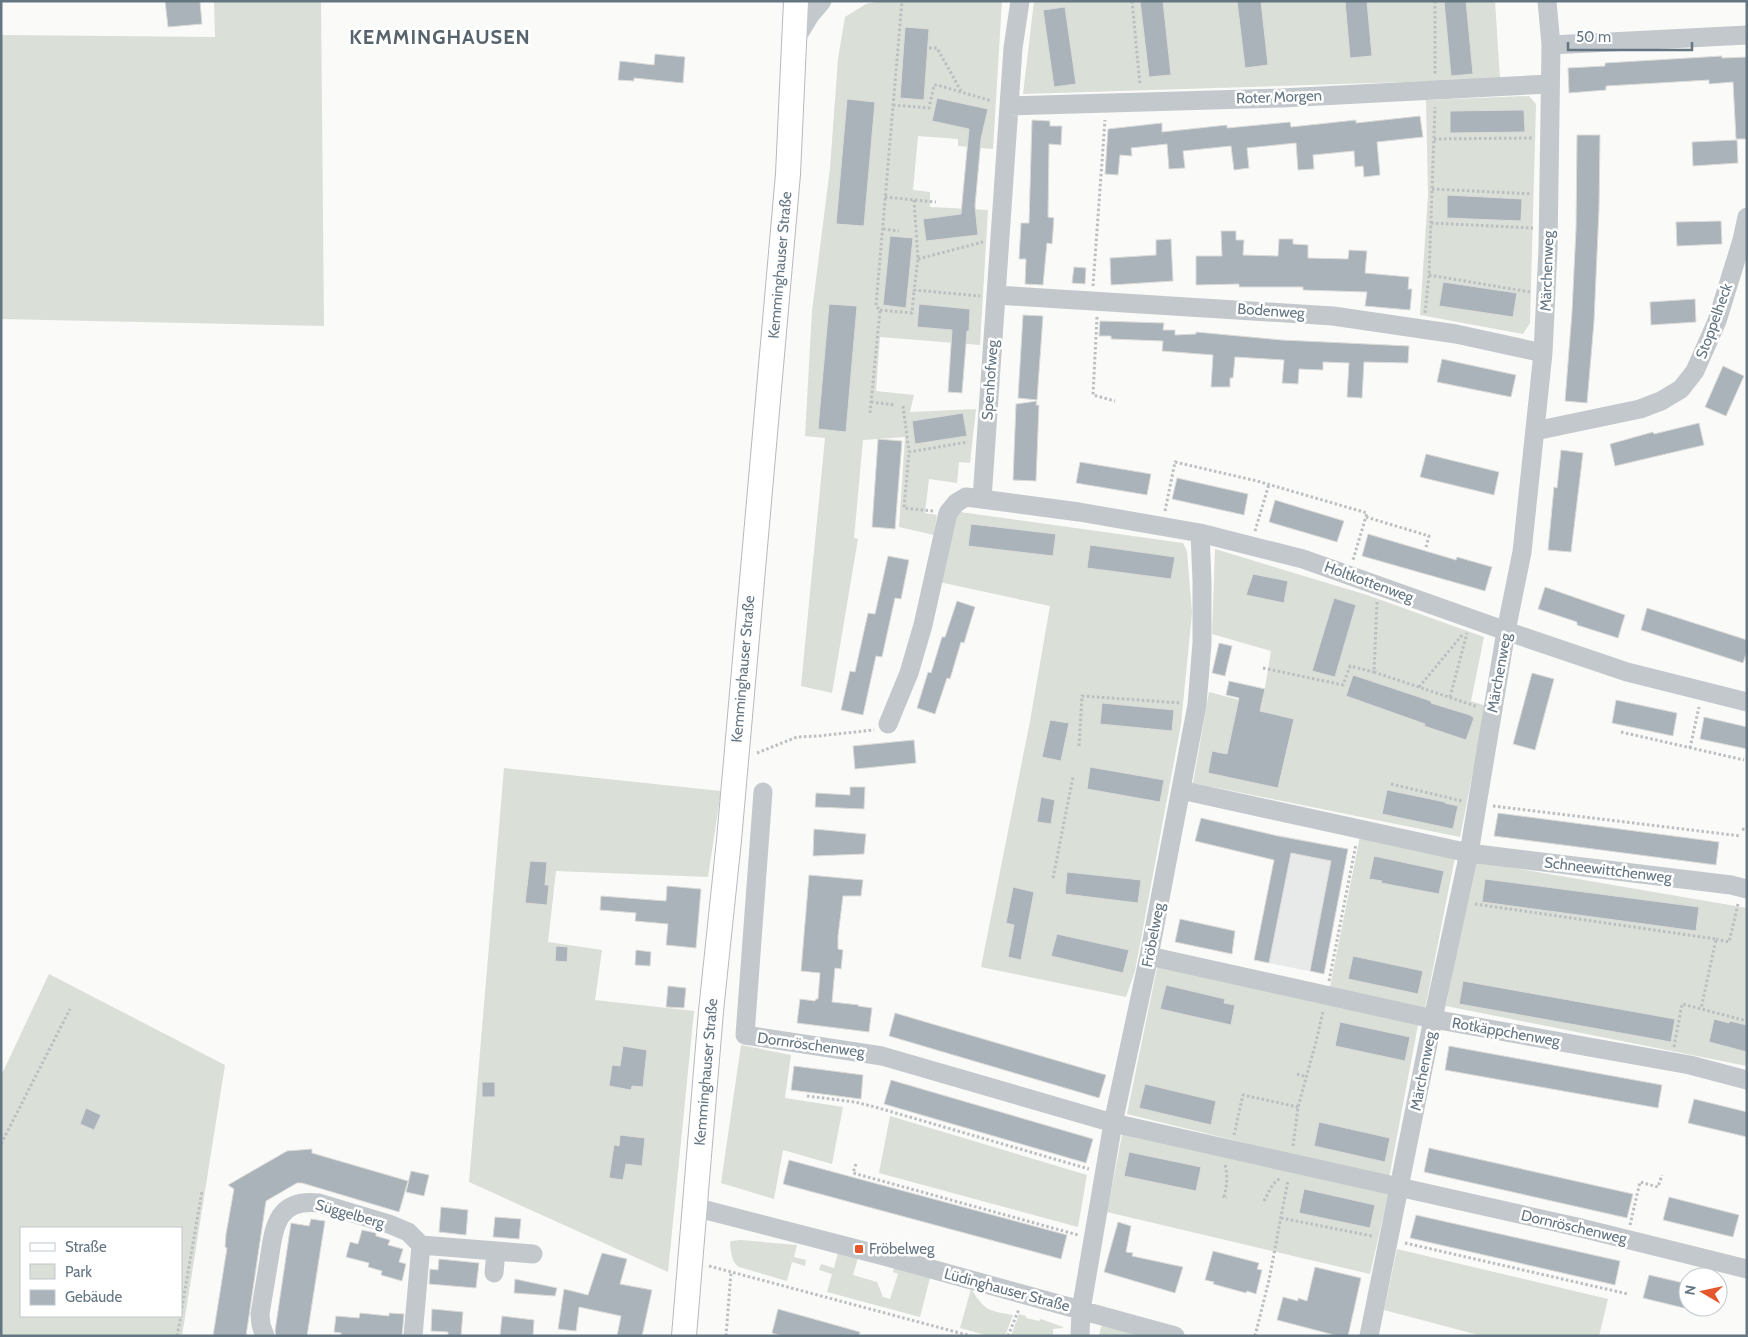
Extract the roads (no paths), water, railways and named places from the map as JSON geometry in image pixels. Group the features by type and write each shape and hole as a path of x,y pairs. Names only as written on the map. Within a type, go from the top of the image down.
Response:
{"main road":[{"name":"Kemminghauser Straße","path":"684,1336 788,174 796,1"}],"street":[{"path":"795,40 810,15 822,1"},
{"name":"Spenhofweg","path":"982,499 1013,48 1020,1"},
{"name":"Märchenweg","path":"1370,1336 1433,1019 1469,853 1506,631 1522,552 1543,353 1546,294 1551,45 1547,1"},
{"path":"1551,45 1747,35"},
{"name":"Roter Morgen","path":"1009,106 1291,97 1549,84"},
{"name":"Stoppelheck","path":"1535,431 1640,409 1661,401 1681,389 1695,371 1717,321 1742,240 1747,217"},
{"name":"Bodenweg","path":"996,296 1291,312 1376,321 1456,334 1543,353"},
{"path":"888,724 909,673 923,625 948,513 956,503 966,497 982,499"},
{"name":"Holtkottenweg","path":"982,499 1079,512 1200,533 1303,559 1626,672 1747,702"},
{"name":"Fröbelweg","path":"1080,1336 1081,1310 1113,1123 1149,956 1197,705 1202,643 1200,533"},
{"name":"Schneewittchenweg","path":"1180,790 1469,853 1744,888"},
{"name":"Dornröschenweg","path":"763,792 745,1035 882,1056 1113,1123 1627,1239 1747,1269"},
{"name":"Rotkäppchenweg","path":"1149,956 1433,1019 1671,1062 1747,1080"},
{"name":"Süggelberg","path":"265,1336 260,1314 274,1229 285,1210 307,1202 319,1204 389,1224 408,1232 421,1245"},
{"name":"Lüdinghauser Straße","path":"694,1208 1025,1294 1175,1336"},
{"path":"413,1336 421,1245 533,1254"},
{"path":"494,1273 496,1251"}],"place":[{"name":"Fröbelweg","path":"859,1249"}],"district":[{"name":"KEMMINGHAUSEN","path":"440,37"}]}
